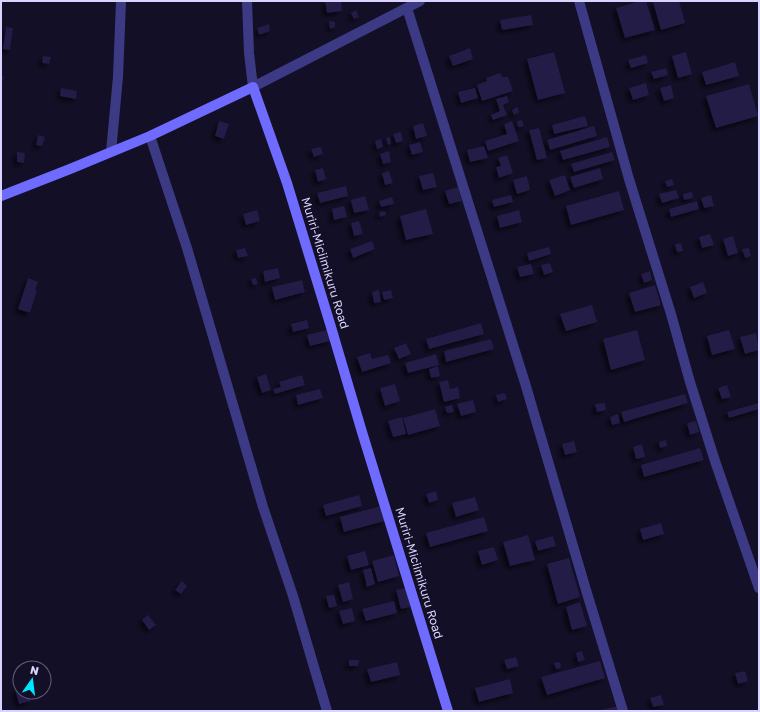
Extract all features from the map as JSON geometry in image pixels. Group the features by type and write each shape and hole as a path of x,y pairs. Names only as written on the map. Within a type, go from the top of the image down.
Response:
{"street":[{"path":"111,152 116,98 121,1"},
{"path":"247,1 248,53 252,87"},
{"path":"1,196 70,170 150,136 252,87 420,1"},
{"path":"579,1 629,179 671,314 690,382 715,461 759,588"},
{"path":"407,8 523,376 623,711"},
{"name":"Muriri-Miciimikuru Road","path":"252,87 290,190 362,432 448,711"},
{"path":"150,136 187,248 264,507 293,596 327,711"}],"building":[{"path":"325,1 341,1 342,11 327,13"},
{"path":"640,1 646,1 655,30 625,38 616,8"},
{"path":"679,1 685,23 661,30 653,2"},
{"path":"356,10 359,17 354,19 351,13"},
{"path":"531,15 533,25 502,30 500,20"},
{"path":"329,21 335,22 335,27 330,29"},
{"path":"269,24 270,31 259,35 257,28"},
{"path":"6,27 13,28 10,50 3,49"},
{"path":"470,48 473,59 453,66 449,56"},
{"path":"554,52 565,93 538,100 527,59"},
{"path":"686,52 692,74 678,78 672,56"},
{"path":"646,55 648,63 631,68 628,60"},
{"path":"43,56 51,57 49,64 42,63"},
{"path":"735,62 739,76 706,85 702,72"},
{"path":"666,68 668,75 654,79 651,72"},
{"path":"500,73 502,77 508,77 513,91 482,101 477,85 487,81 486,78"},
{"path":"1,76 4,76 1,86"},
{"path":"646,83 649,95 633,100 629,88"},
{"path":"749,84 758,116 716,128 706,96"},
{"path":"671,85 674,98 664,101 660,88"},
{"path":"61,88 77,91 76,99 60,96"},
{"path":"475,88 478,98 461,103 458,92"},
{"path":"507,96 509,102 503,105 507,115 493,120 491,115 500,111 496,99"},
{"path":"517,107 519,112 514,115 512,110"},
{"path":"585,116 588,126 554,134 552,125"},
{"path":"522,120 524,126 518,127 517,121"},
{"path":"219,121 229,124 224,139 215,136"},
{"path":"512,121 519,141 488,151 485,141 507,134 504,124"},
{"path":"423,123 427,136 416,139 413,126"},
{"path":"594,126 597,136 550,150 547,140"},
{"path":"539,128 547,158 537,160 529,130"},
{"path":"401,132 403,141 396,143 393,134"},
{"path":"38,135 45,137 42,146 36,145"},
{"path":"390,137 391,144 388,145 386,138"},
{"path":"607,137 610,147 563,160 560,151"},
{"path":"381,139 383,147 377,149 375,141"},
{"path":"420,142 423,152 412,155 409,145"},
{"path":"484,146 488,158 470,162 467,150"},
{"path":"321,147 323,154 314,157 311,149"},
{"path":"389,151 391,162 383,164 380,154"},
{"path":"17,152 25,153 24,163 17,162"},
{"path":"612,152 615,160 574,172 571,164"},
{"path":"507,155 513,173 499,178 496,167 501,166 498,158"},
{"path":"323,168 326,179 318,182 315,170"},
{"path":"600,168 603,179 574,188 570,177"},
{"path":"389,171 393,183 385,185 382,173"},
{"path":"433,173 437,187 423,190 419,176"},
{"path":"565,175 570,190 555,196 549,180"},
{"path":"527,176 530,190 517,194 513,180"},
{"path":"672,179 674,185 667,187 665,181"},
{"path":"346,186 348,196 320,203 317,193"},
{"path":"458,187 462,201 449,204 445,191"},
{"path":"676,190 679,198 662,203 659,194"},
{"path":"619,191 624,210 571,225 566,206"},
{"path":"692,192 693,198 684,200 683,194"},
{"path":"511,195 513,202 494,207 492,200"},
{"path":"711,195 714,206 704,208 701,198"},
{"path":"365,196 369,210 354,213 351,200"},
{"path":"392,197 394,204 381,207 379,201"},
{"path":"697,201 699,209 671,217 669,209"},
{"path":"344,206 347,217 334,220 332,209"},
{"path":"426,209 433,234 406,240 400,216"},
{"path":"257,210 260,221 246,225 243,214"},
{"path":"519,210 522,222 500,228 497,216"},
{"path":"385,211 386,215 380,217 379,212"},
{"path":"359,221 363,234 354,236 351,223"},
{"path":"710,234 714,245 702,248 699,237"},
{"path":"733,236 738,253 728,256 723,239"},
{"path":"372,241 375,249 353,258 350,249"},
{"path":"681,243 683,251 677,252 675,244"},
{"path":"549,247 551,254 529,261 527,253"},
{"path":"245,248 248,256 238,258 236,250"},
{"path":"749,248 751,256 745,258 742,249"},
{"path":"550,263 553,272 544,275 541,265"},
{"path":"531,264 534,274 520,277 517,267"},
{"path":"278,268 280,278 265,282 263,271"},
{"path":"650,271 652,280 644,283 641,274"},
{"path":"28,278 38,282 30,313 18,309"},
{"path":"256,278 258,284 253,285 251,279"},
{"path":"302,280 305,292 275,300 272,287"},
{"path":"703,282 707,293 694,298 690,287"},
{"path":"655,285 661,305 635,312 629,293"},
{"path":"379,290 381,302 374,303 372,292"},
{"path":"391,290 393,298 384,300 382,292"},
{"path":"592,305 597,322 566,331 560,314"},
{"path":"307,320 309,328 293,332 291,324"},
{"path":"481,323 484,334 429,349 426,339"},
{"path":"327,330 330,341 310,346 307,335"},
{"path":"637,330 645,360 611,370 603,339"},
{"path":"729,330 735,349 712,355 707,336"},
{"path":"756,333 759,350 745,354 740,337"},
{"path":"491,339 494,349 446,362 444,351"},
{"path":"406,343 411,354 399,359 394,348"},
{"path":"370,353 372,359 388,355 391,363 362,372 357,357"},
{"path":"436,354 439,365 408,373 405,363"},
{"path":"438,366 440,376 431,378 429,369"},
{"path":"266,374 271,390 262,393 257,377"},
{"path":"302,375 305,385 275,394 273,389 281,387 279,382"},
{"path":"448,380 450,389 458,387 460,398 444,402 439,382"},
{"path":"395,384 400,401 385,406 380,388"},
{"path":"727,385 731,397 722,399 718,388"},
{"path":"320,389 323,398 298,405 296,395"},
{"path":"505,393 507,399 498,402 496,395"},
{"path":"685,394 688,403 624,422 621,412"},
{"path":"473,400 476,412 461,416 457,404"},
{"path":"605,403 606,410 597,412 595,404"},
{"path":"759,403 759,409 729,418 727,412"},
{"path":"452,405 454,412 447,413 445,407"},
{"path":"435,409 440,426 408,435 403,418"},
{"path":"618,414 620,423 612,425 610,417"},
{"path":"402,417 406,434 393,437 388,421"},
{"path":"696,421 699,432 690,435 687,423"},
{"path":"666,440 667,446 660,448 659,442"},
{"path":"574,441 577,452 565,455 562,444"},
{"path":"642,444 645,457 636,459 633,447"},
{"path":"700,448 704,460 644,477 641,465"},
{"path":"436,491 438,500 429,503 426,494"},
{"path":"359,495 362,506 326,516 323,505"},
{"path":"475,497 479,510 456,517 452,503"},
{"path":"381,506 385,521 344,532 340,517"},
{"path":"484,517 488,531 430,547 426,533"},
{"path":"661,523 664,534 643,540 640,529"},
{"path":"528,535 535,560 510,566 503,542"},
{"path":"553,536 556,546 538,551 535,541"},
{"path":"494,547 498,560 482,565 478,551"},
{"path":"365,551 369,565 351,570 347,556"},
{"path":"394,555 399,576 378,582 372,561"},
{"path":"569,558 580,597 558,604 547,564"},
{"path":"371,568 375,584 367,587 363,570"},
{"path":"182,581 187,586 181,594 175,590"},
{"path":"349,582 353,599 343,602 338,585"},
{"path":"406,588 410,607 401,609 396,590"},
{"path":"334,595 337,606 329,608 326,596"},
{"path":"394,601 397,613 366,621 362,609"},
{"path":"580,602 587,626 572,630 566,607"},
{"path":"352,608 355,621 343,624 339,611"},
{"path":"148,615 156,625 149,630 142,620"},
{"path":"582,651 585,660 578,662 576,653"},
{"path":"516,657 519,666 507,669 504,660"},
{"path":"349,660 359,660 358,666 349,666"},
{"path":"600,661 605,678 547,695 541,677"},
{"path":"397,662 400,675 371,682 367,669"},
{"path":"560,662 561,668 556,669 554,663"},
{"path":"745,671 748,681 738,684 735,673"},
{"path":"510,679 513,693 479,702 475,688"},
{"path":"661,695 664,705 653,707 650,698"},
{"path":"18,700 31,701 19,704"},
{"path":"619,706 620,711 600,710"}]}
